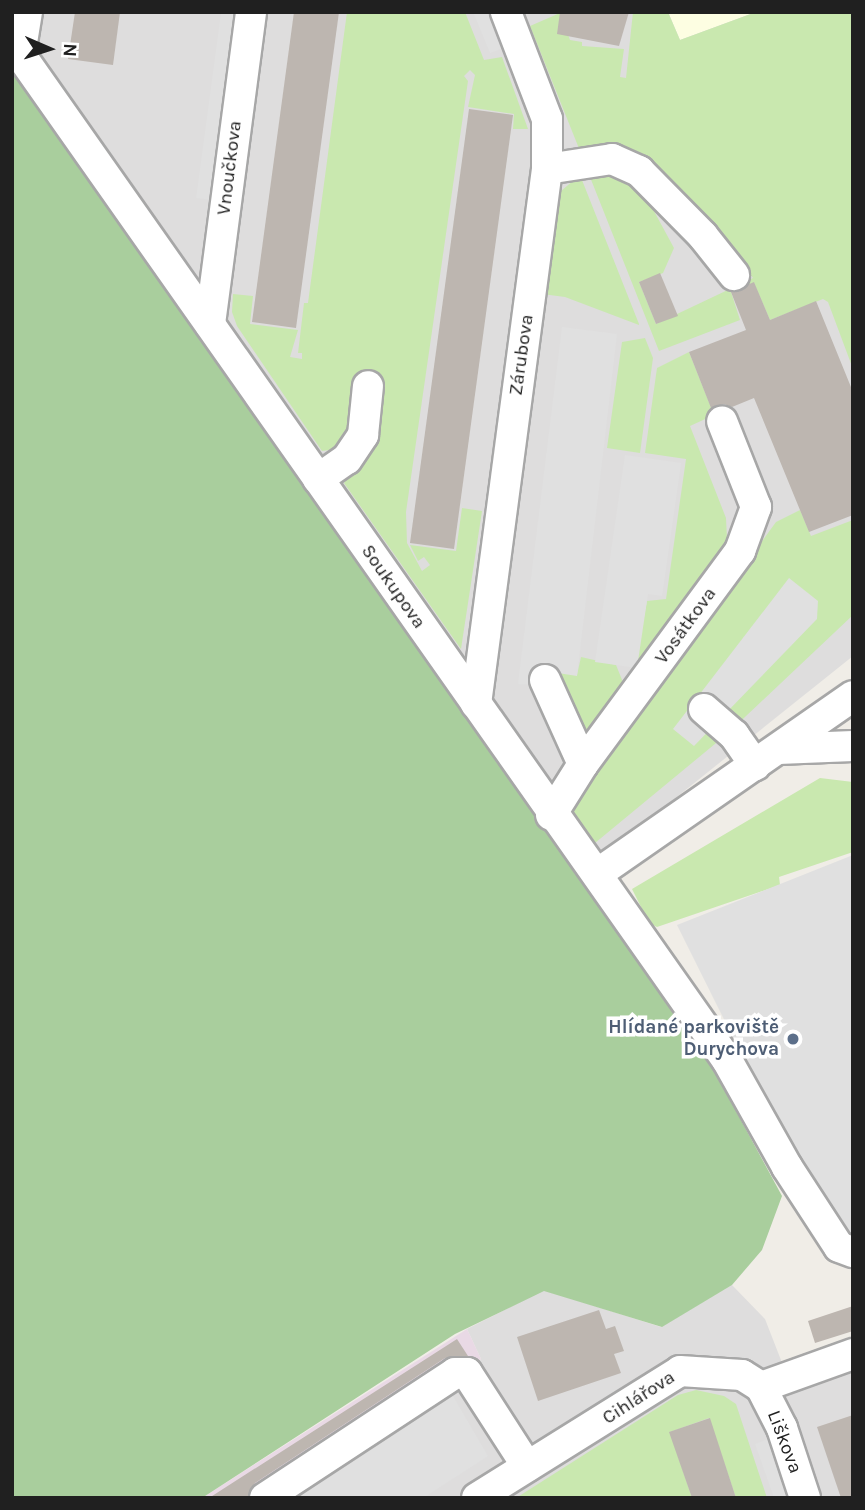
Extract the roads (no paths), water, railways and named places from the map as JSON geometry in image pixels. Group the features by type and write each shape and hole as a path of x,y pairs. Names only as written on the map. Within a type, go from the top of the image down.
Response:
{"street":[{"path":"16,49 27,12"},
{"name":"Vnoučkova","path":"210,324 251,12"},
{"name":"Zárubova","path":"475,704 547,169 547,119 506,12"},
{"name":"Soukupova","path":"16,49 551,815 597,874 727,1060 787,1167 839,1247 853,1252"},
{"path":"547,169 612,159 639,171 734,275"},
{"path":"318,479 347,458 363,435 368,386"},
{"name":"Vosátkova","path":"551,815 583,764 740,551 756,507 722,421"},
{"path":"545,680 583,764"},
{"path":"597,874 853,695"},
{"path":"704,709 734,736 766,757 853,746"},
{"path":"761,1388 853,1354"},
{"name":"Cihlářova","path":"477,1498 680,1371 742,1375 761,1388"},
{"path":"265,1498 455,1373 467,1373 527,1466"},
{"name":"Liškova","path":"761,1388 782,1428 805,1498"}],"place":[{"name":"Hlídané parkoviště Durychova","path":"793,1039"}]}
